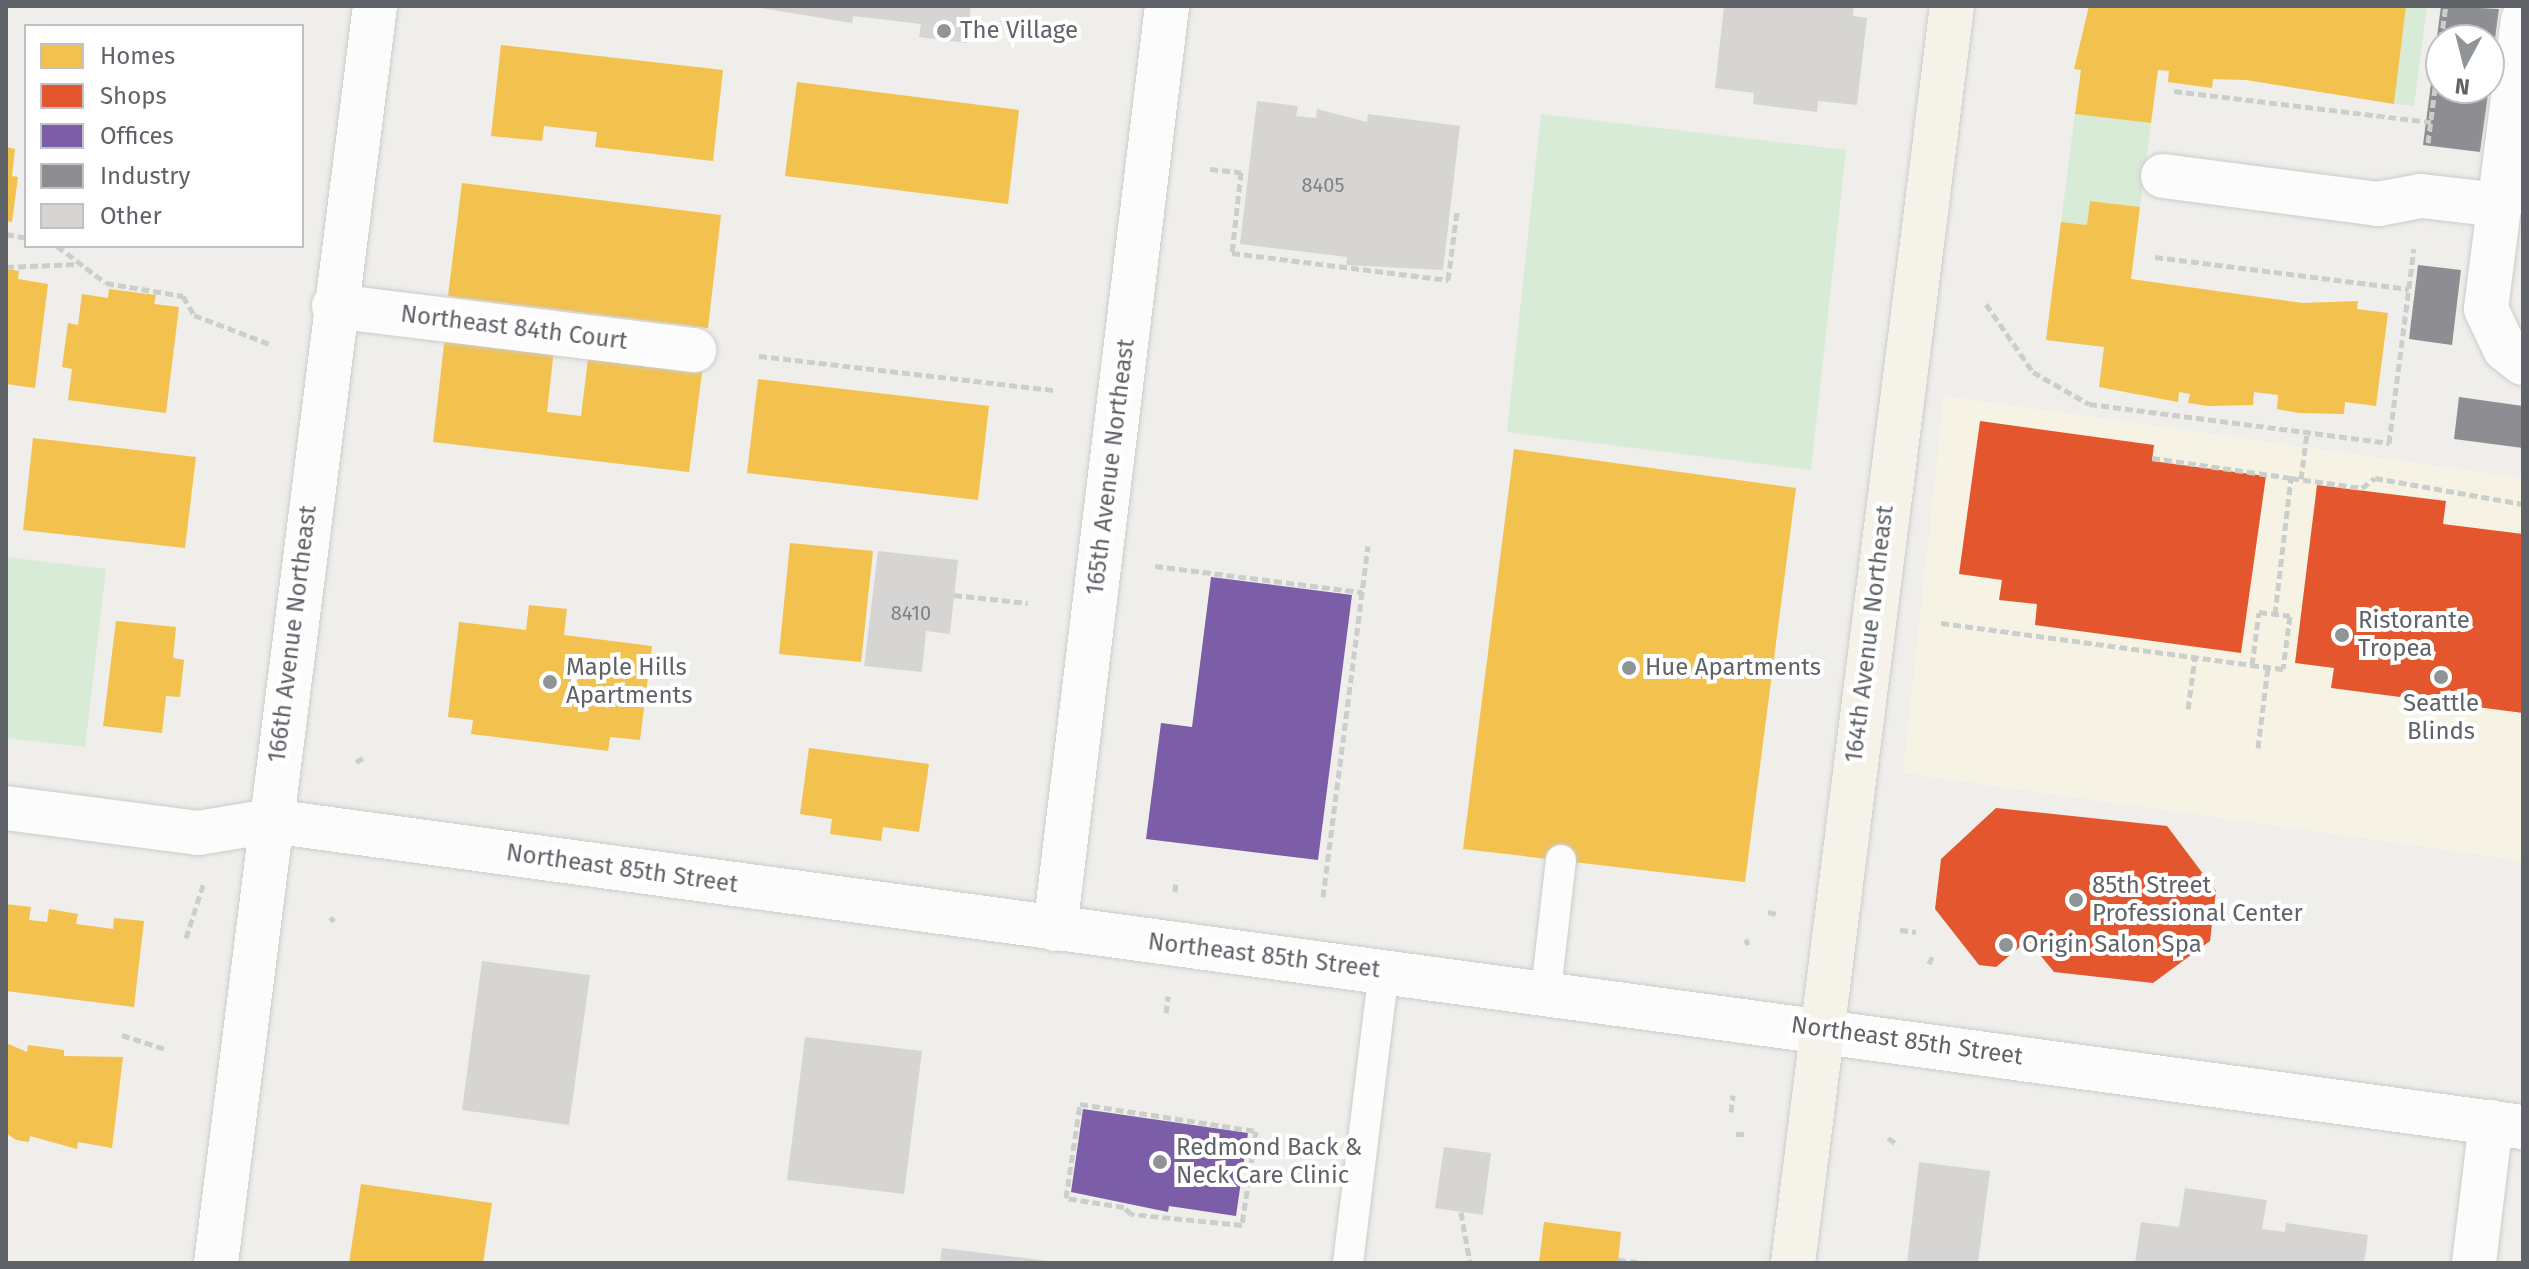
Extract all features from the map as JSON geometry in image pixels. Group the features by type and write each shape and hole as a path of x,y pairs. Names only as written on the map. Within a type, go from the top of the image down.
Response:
{"main road":[{"name":"164th Avenue Northeast","path":"1793,1263 1952,6"}],"street":[{"name":"166th Avenue Northeast","path":"216,1263 334,306 375,6"},
{"name":"165th Avenue Northeast","path":"1055,929 1167,6"},
{"path":"2523,20 2486,309 2505,349 2523,363"},
{"path":"2163,176 2378,204 2421,196 2500,205"},
{"name":"Northeast 84th Court","path":"334,306 694,350"},
{"name":"Northeast 85th Street","path":"6,808 198,833 271,821 1055,929 1546,991 2507,1125"},
{"path":"2474,1263 2507,1125"}],"lane":[{"path":"1546,991 1561,860"},
{"path":"1348,1263 1384,970"}],"path":[{"path":"2174,91 2431,122"},
{"path":"1210,169 1241,172 1232,253 1448,280 1457,212"},
{"path":"59,248 106,283 183,296 194,315 272,345"},
{"path":"1986,304 2033,372 2062,393 2089,404 2389,443 2409,289 2155,257"},
{"path":"6,267 78,264"},
{"path":"759,356 1054,390"},
{"path":"2301,479 2307,433"},
{"path":"2152,458 2362,488 2375,478 2523,504"},
{"path":"2275,614 2291,478"},
{"path":"1323,897 1368,546"},
{"path":"1155,566 1362,592"},
{"path":"954,595 1028,603"},
{"path":"1941,623 2252,665 2283,669 2290,616 2259,612 2252,665"},
{"path":"2188,709 2195,657"},
{"path":"2258,748 2268,667"},
{"path":"356,762 363,758"},
{"path":"186,938 204,880"},
{"path":"1175,893 1176,880"},
{"path":"1768,912 1776,914"},
{"path":"1900,930 1916,932"},
{"path":"1166,1013 1168,996"},
{"path":"122,1035 168,1050"},
{"path":"1731,1112 1733,1095"},
{"path":"1080,1104 1256,1131 1242,1225 1131,1214 1124,1207 1066,1198 1080,1104"},
{"path":"1736,1134 1748,1134"},
{"path":"1888,1138 1898,1145"},
{"path":"1461,1212 1470,1263"},
{"path":"1618,1260 1648,1263"}],"shaded area":[{"path":"1944,396 2523,478 2523,861 1903,773"}],"green space":[{"path":"2406,6 2427,6 2414,106 2394,104"},
{"path":"1541,114 1846,150 1811,470 1507,432"},
{"path":"2075,114 2151,123 2140,207 2090,201 2087,225 2061,222"},
{"path":"6,557 106,569 85,747 6,738"}],"building: Homes":[{"path":"2089,6 2406,6 2394,104 2246,80 2213,79 2212,88 2168,82 2169,71 2158,70 2151,123 2075,114 2081,70 2074,69"},
{"path":"501,45 723,70 713,161 595,147 597,132 544,126 542,141 491,136"},
{"path":"797,82 1019,110 1008,204 785,176"},
{"path":"6,147 15,149 12,176 18,177 12,222 6,221"},
{"path":"462,183 721,215 708,328 448,296"},
{"path":"2090,201 2140,207 2131,279 2303,303 2358,301 2357,309 2388,313 2376,406 2345,402 2344,414 2299,413 2277,409 2278,395 2254,392 2253,405 2209,406 2188,403 2190,394 2179,392 2178,402 2099,387 2104,347 2046,340 2061,222 2087,225"},
{"path":"6,269 19,271 18,279 48,284 35,388 6,384"},
{"path":"109,289 156,295 154,304 179,307 166,413 68,400 72,369 62,367 68,323 78,325 82,294 108,298"},
{"path":"446,327 555,340 547,412 581,416 590,343 704,357 689,472 433,442"},
{"path":"758,379 989,406 978,500 747,473"},
{"path":"33,438 196,457 185,548 23,530"},
{"name":"Hue Apartments","path":"1514,449 1796,488 1745,882 1463,849"},
{"path":"790,543 873,551 861,662 779,654"},
{"name":"Maple Hills Apartments","path":"529,605 567,609 564,635 652,646 640,740 610,737 608,751 471,734 473,720 448,717 459,622 526,630"},
{"path":"116,621 176,627 173,658 184,660 180,697 166,696 162,733 103,726"},
{"path":"809,748 929,764 919,832 883,827 881,841 830,834 832,819 800,814"},
{"path":"6,904 31,907 29,920 47,922 49,909 78,914 76,924 113,929 114,918 144,921 134,1007 6,991"},
{"path":"6,1043 27,1052 28,1045 64,1050 64,1056 123,1057 112,1148 78,1142 77,1149 30,1136 29,1142 16,1140 6,1133"},
{"path":"361,1184 492,1203 483,1263 349,1263"},
{"path":"1544,1222 1621,1232 1618,1263 1539,1263"}],"building: Shops":[{"path":"1980,421 2154,445 2152,461 2266,476 2241,653 2035,625 2037,604 1999,600 2002,580 1959,574"},
{"path":"2317,485 2446,501 2443,524 2523,534 2523,713 2331,688 2334,668 2295,663"},
{"name":"85th Street Professional Center","path":"1996,808 2167,826 2216,891 2210,941 2153,983 2054,972 2028,940 1996,967 1979,965 1935,909 1941,859"}],"building: Offices":[{"path":"1211,577 1352,595 1318,860 1146,839 1161,723 1192,727"},
{"name":"Redmond Back & Neck Care Clinic","path":"1083,1109 1248,1133 1236,1216 1169,1206 1168,1212 1071,1192"}],"building: Industry":[{"path":"2441,6 2499,9 2497,24 2439,24"},
{"path":"2428,104 2487,104 2480,152 2423,145"},
{"path":"2418,265 2461,270 2452,345 2409,339"},
{"path":"2459,397 2523,406 2523,448 2454,439"}],"building: Other":[{"name":"The Village","path":"749,6 971,6 967,43 919,37 921,24 853,16 852,23"},
{"path":"1724,6 1854,6 1853,16 1867,18 1857,105 1818,101 1817,112 1753,104 1754,93 1715,88"},
{"path":"1257,101 1298,106 1296,116 1316,118 1317,109 1367,122 1368,114 1460,126 1443,270 1346,265 1347,257 1240,244"},
{"path":"878,551 958,560 950,634 926,631 922,672 864,666"},
{"path":"482,961 590,975 569,1125 462,1110"},
{"path":"805,1037 922,1051 904,1194 787,1180"},
{"path":"1444,1147 1491,1153 1483,1215 1435,1208"},
{"path":"1919,1162 1990,1171 1978,1263 1907,1263"},
{"path":"2185,1188 2267,1200 2262,1229 2285,1232 2286,1223 2368,1235 2364,1263 2135,1263 2141,1222 2179,1227"},
{"path":"942,1248 1049,1261 1049,1263 940,1263"}],"place":[{"name":"The Village","path":"944,31"},
{"name":"Ristorante Tropea","path":"2342,635"},
{"name":"Hue Apartments","path":"1629,668"},
{"name":"Seattle Blinds","path":"2441,677"},
{"name":"Maple Hills Apartments","path":"550,682"},
{"name":"85th Street Professional Center","path":"2076,900"},
{"name":"Origin Salon Spa","path":"2006,945"},
{"name":"Redmond Back & Neck Care Clinic","path":"1160,1162"}]}
